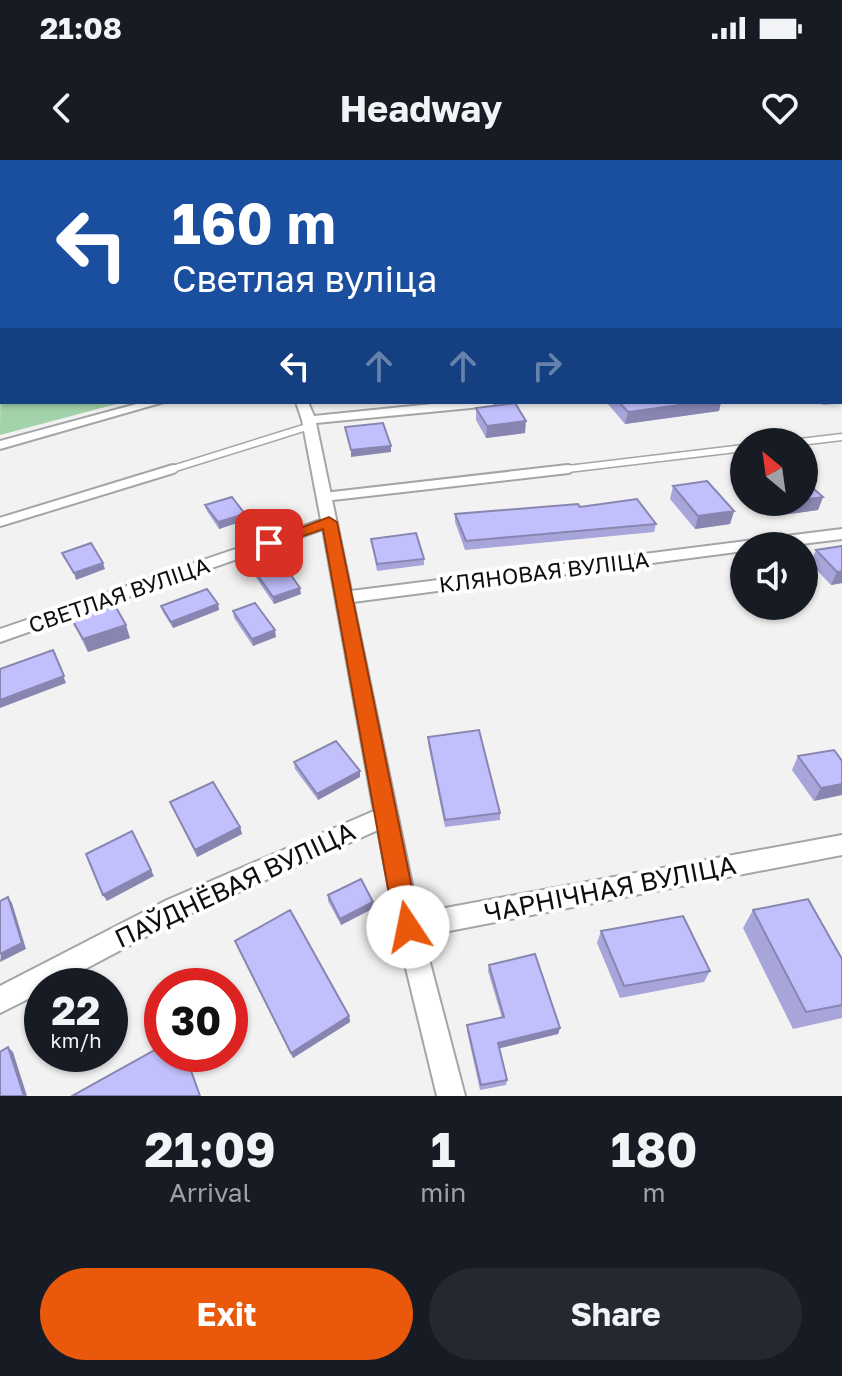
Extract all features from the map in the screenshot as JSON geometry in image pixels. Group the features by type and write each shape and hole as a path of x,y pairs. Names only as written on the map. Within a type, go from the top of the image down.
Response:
{"street":[{"path":"0,445 151,404"},
{"path":"451,1096 408,927 307,416 465,404"},
{"name":"СВЕТЛАЯ ВУЛІЦА","path":"0,636 329,522"},
{"name":"КЛЯНОВАЯ ВУЛІЦА","path":"818,537 842,534"},
{"name":"КЛЯНОВАЯ ВУЛІЦА","path":"344,598 730,548"},
{"name":"ПАЎДНЁВАЯ ВУЛІЦА","path":"0,1000 176,908 386,816"},
{"name":"ЧАРНІЧНАЯ ВУЛІЦА","path":"408,927 842,845"}],"lane":[{"path":"0,522 307,416"},
{"path":"818,440 842,437"},
{"path":"324,497 730,450"}],"green space":[{"path":"0,404 116,404 0,435"}],"building":[{"path":"516,404 526,421 487,426 476,408"},
{"path":"621,404 687,404 628,412"},
{"path":"383,423 391,446 351,450 345,427"},
{"path":"707,481 730,507 730,512 698,516 673,486"},
{"path":"232,497 245,514 218,522 205,505"},
{"path":"637,499 656,524 466,541 455,514 578,504 580,507"},
{"path":"416,533 424,559 377,564 371,539"},
{"path":"91,543 103,563 74,573 62,553"},
{"path":"842,546 842,571 837,572 818,550"},
{"path":"281,561 300,588 273,597 254,570"},
{"path":"207,589 218,604 171,622 161,606"},
{"path":"255,603 275,630 252,639 233,611"},
{"path":"114,604 126,625 83,639 72,620"},
{"path":"53,650 64,676 0,700 0,669"},
{"path":"479,730 500,813 445,820 428,737"},
{"path":"336,741 360,771 317,794 294,762"},
{"path":"834,750 842,761 842,784 821,788 798,756"},
{"path":"213,782 240,827 195,850 170,802"},
{"path":"132,831 151,870 103,895 86,854"},
{"path":"361,879 373,902 340,919 328,895"},
{"path":"8,897 22,943 0,954 0,901"},
{"path":"808,899 842,959 842,1005 806,1012 753,910"},
{"path":"290,910 349,1016 291,1053 235,941"},
{"path":"683,916 710,971 624,986 601,931"},
{"path":"535,954 560,1028 498,1043 507,1080 481,1085 467,1025 504,1017 489,965"},
{"path":"8,1047 24,1096 0,1096 0,1052"},
{"path":"144,1056 144,1072 191,1072 200,1096 72,1096 115,1072 128,1072 128,1065"}],"route":[{"path":"269,543 329,522 408,927"}]}
